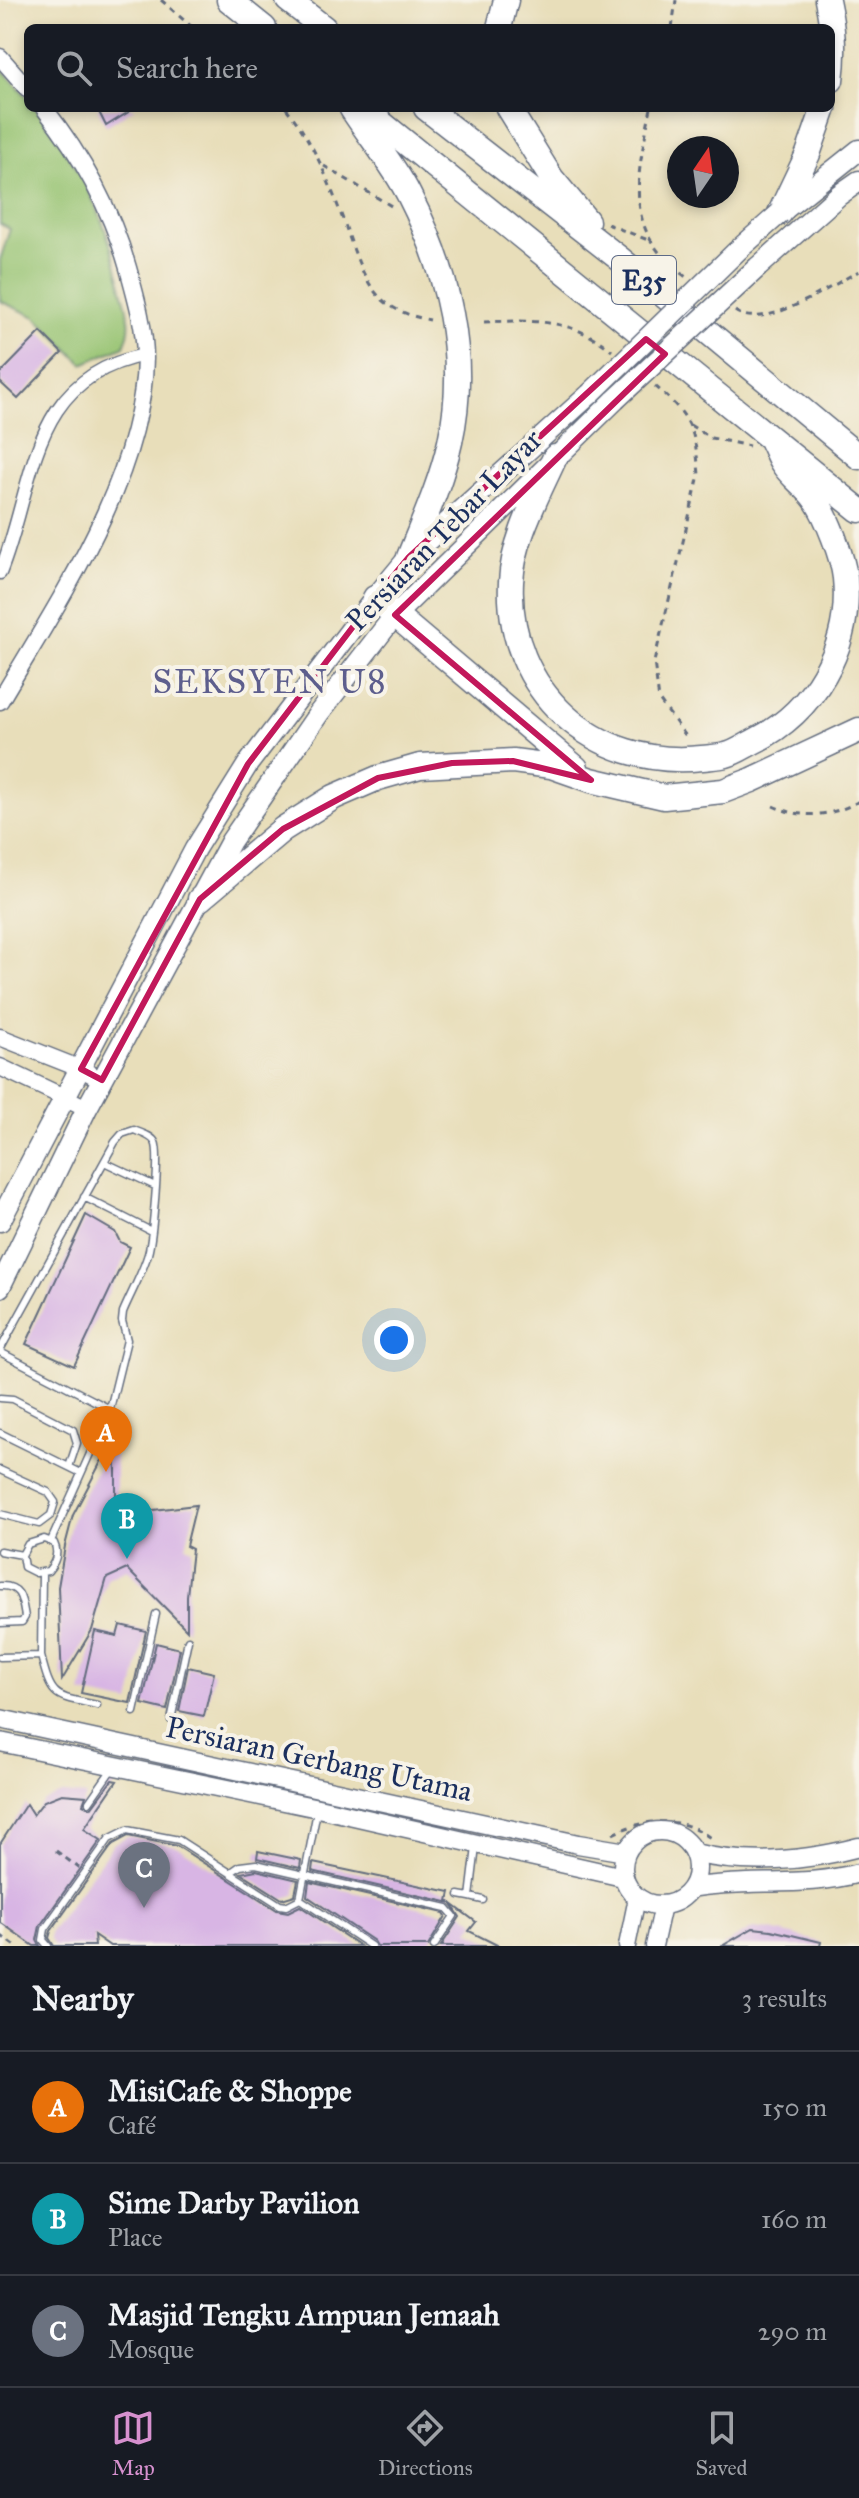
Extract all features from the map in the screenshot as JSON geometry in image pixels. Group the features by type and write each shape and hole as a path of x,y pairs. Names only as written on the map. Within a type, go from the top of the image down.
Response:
{"highway":[{"path":"229,0 259,24"},
{"path":"288,0 319,24"},
{"path":"500,24 506,0"},
{"path":"827,0 832,24"},
{"path":"354,112 408,192 437,257 454,323 457,380 450,441 438,485 409,557"},
{"name":"E35","path":"368,112 859,510"},
{"name":"E35","path":"431,112 620,259 859,457"},
{"path":"510,112 552,179 620,259"},
{"path":"780,213 808,154 823,112"},
{"path":"555,457 527,522 511,580 513,614 520,649 539,687 564,716 585,732 627,752 660,759 687,760 726,755 763,737 795,715 825,677 840,641 845,609 845,577 837,548 817,501 783,464 772,442"},
{"path":"375,598 543,743 591,780"},
{"path":"200,899 283,829 334,797 378,778 431,765 513,761 551,766 591,780 664,797 723,791 859,730"}],"main road":[{"name":"Persiaran Tebar Layar","path":"0,1221 195,849 248,764 375,598 409,557 590,394 737,251 859,150"},
{"name":"Persiaran Tebar Layar","path":"0,1287 87,1108 231,841 319,713 395,615 615,400 758,267 859,181"},
{"name":"Persiaran Gerbang Utama","path":"0,1719 626,1852"},
{"name":"Persiaran Gerbang Utama","path":"0,1742 318,1808 623,1877"},
{"path":"694,1853 696,1877 691,1888 675,1902 663,1905 645,1902 637,1898 623,1877 626,1852 633,1842 655,1831 678,1836 694,1853 725,1859 766,1860 833,1854 859,1847"},
{"path":"691,1888 732,1882 802,1882 859,1873"}],"street":[{"path":"0,57 24,84"},
{"path":"0,701 75,573 111,495 137,422 143,387 145,355 137,306 114,227 76,151 47,112"},
{"path":"0,573 31,467 60,407 73,390 104,367 145,355"},
{"path":"0,1037 102,1080"},
{"path":"0,1067 87,1108"},
{"path":"627,1946 637,1898"},
{"path":"654,1946 663,1905"}],"lane":[{"path":"51,1541 110,1409 127,1340 123,1312 146,1259 158,1152 155,1142 134,1130 127,1131 115,1142 0,1351 110,1409"},
{"path":"104,1162 155,1186"},
{"path":"84,1197 151,1231"},
{"path":"0,1398 13,1399 73,1430 77,1443 69,1467"},
{"path":"0,1433 81,1473"},
{"path":"0,1470 48,1492 55,1502 51,1515 39,1524 0,1514"},
{"path":"44,1539 51,1541 57,1549 48,1571 36,1573 24,1567 22,1555 23,1550 34,1541 44,1539"},
{"path":"0,1551 22,1555"},
{"path":"42,1572 41,1656 53,1692 60,1697 97,1705"},
{"path":"0,1586 10,1585 17,1589 21,1594 25,1617 22,1622 0,1623"},
{"path":"134,1712 156,1614"},
{"path":"171,1720 188,1640"},
{"path":"0,1657 41,1656"},
{"path":"89,1802 114,1766"},
{"path":"300,1899 318,1808"},
{"path":"48,1946 43,1940 45,1929 109,1839 127,1830 179,1840 280,1905 286,1906 300,1899"},
{"path":"470,1897 477,1844"},
{"path":"230,1873 248,1863 447,1908 454,1916 434,1946"},
{"path":"459,1895 483,1900"},
{"path":"300,1899 371,1946"}],"path":[{"path":"161,0 188,24"},
{"path":"673,24 676,0"},
{"path":"289,112 305,132 322,164 360,266 376,293 409,316 430,320"},
{"path":"650,112 640,159 637,196 648,240 667,264 693,281"},
{"path":"322,164 399,210"},
{"path":"731,308 744,317 773,315 859,271"},
{"path":"484,322 531,320 560,323 577,329 618,356"},
{"path":"655,387 679,407 697,443 699,475 654,662 659,700 686,736"},
{"path":"690,425 711,438 735,445 753,447 772,442"},
{"path":"773,806 790,814 822,815 859,801"},
{"path":"607,1837 628,1826 652,1820 685,1826 711,1837 721,1849"},
{"path":"56,1851 85,1872"},
{"path":"0,1935 16,1946"}],"highlighted area":[{"path":"646,339 665,354 395,615 591,780 513,761 452,763 378,778 283,829 200,899 102,1080 81,1069 248,764 375,598 409,557"}],"green space":[{"path":"0,67 24,94 24,112 39,112 67,152 101,217 117,266 129,320 124,346 83,364 36,317 0,301 0,260 10,229 0,224"}],"building":[{"path":"99,112 129,112 106,126"},
{"path":"41,332 62,353 18,399 0,382 0,374"},
{"path":"86,1215 115,1232 120,1242 130,1247 74,1366 26,1344"},
{"path":"113,1439 116,1498 124,1499 132,1508 145,1511 196,1505 186,1546 192,1549 187,1630 127,1569 107,1578 92,1630 62,1680 58,1587 65,1546 73,1515"},
{"path":"120,1625 146,1631 130,1703 81,1693 95,1631 117,1636"},
{"path":"156,1643 180,1649 167,1710 142,1704"},
{"path":"188,1667 214,1673 204,1716 179,1711"},
{"path":"112,1780 117,1781 84,1829 101,1840 40,1926 37,1940 40,1946 34,1946 0,1922 0,1844 26,1804 33,1815 44,1801 62,1794 86,1796 83,1804 91,1808"},
{"path":"128,1836 177,1846 277,1910 288,1912 300,1906 360,1946 110,1946 94,1935 95,1946 54,1946 49,1938 51,1931 113,1844"},
{"path":"258,1851 301,1860 300,1868 257,1858"},
{"path":"313,1863 450,1892 448,1901 451,1903 312,1871"},
{"path":"256,1870 298,1880 295,1895 282,1899 241,1873"},
{"path":"309,1882 444,1913 446,1916 428,1946 377,1946 307,1896"},
{"path":"451,1903 476,1922 469,1931 499,1946 441,1946 460,1917"},
{"path":"753,1928 821,1942 820,1946 722,1946"}],"place":[{"name":"MisiCafe & Shoppe","path":"106,1472"},
{"name":"Sime Darby Pavilion","path":"127,1559"},
{"name":"Masjid Tengku Ampuan Jemaah","path":"144,1908"}],"district":[{"name":"SEKSYEN U8","path":"270,681"}]}
